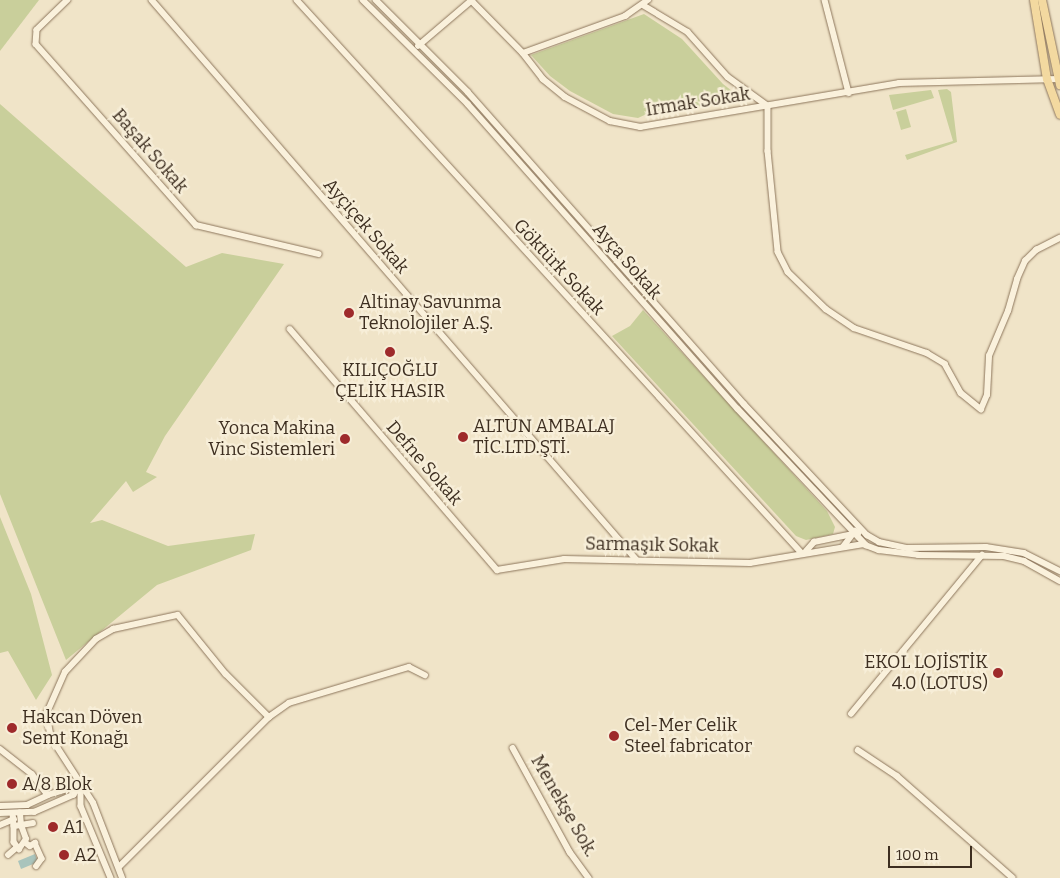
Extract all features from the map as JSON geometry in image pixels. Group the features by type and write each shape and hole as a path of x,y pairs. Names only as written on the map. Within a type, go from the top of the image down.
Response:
{"main road":[{"path":"1034,0 1047,79 1060,115"},
{"path":"1042,0 1059,82"}],"street":[{"name":"Başak Sokak","path":"68,0 37,30 36,44 196,226 319,254"},
{"name":"Ayçiçek Sokak","path":"152,0 637,560"},
{"name":"Göktürk Sokak","path":"298,0 803,552"},
{"name":"Ayça Sokak","path":"363,0 468,104 622,277 866,545"},
{"name":"Ayça Sokak","path":"376,0 508,137 627,272 867,535 874,540 908,548 1001,549"},
{"path":"413,49 471,0"},
{"name":"Irmak Sokak","path":"471,0 523,53 543,79 565,98 610,121 640,127 899,83 1047,79 1059,82"},
{"path":"523,53 625,16 648,0"},
{"path":"825,0 849,93"},
{"path":"643,5 688,32 728,77 768,106 768,151 778,252 788,272 826,309 854,328 927,353 945,364 962,393 982,409 988,395 989,356 1008,311 1017,279 1025,261 1036,250 1060,238"},
{"path":"622,277 627,272"},
{"name":"Defne Sokak","path":"290,329 497,570"},
{"path":"842,548 855,533 851,518"},
{"path":"840,535 844,531 844,521"},
{"name":"Sarmaşık Sokak","path":"803,552 814,542 840,535 855,533 867,535"},
{"name":"Sarmaşık Sokak","path":"497,570 564,558 750,563 803,552 816,553 866,545 879,550 918,554 1000,556 1024,561 1060,581"},
{"path":"1000,556 1001,549 1024,553 1060,571"},
{"path":"850,714 982,555"},
{"path":"122,878 93,804 51,738 46,715 65,672 96,639 113,630 178,615 226,674 269,717"},
{"path":"119,867 269,717 289,703 409,667 425,675"},
{"name":"Menekşe Sok.","path":"513,748 570,852 589,878"},
{"path":"0,749 32,774 48,795"},
{"path":"858,750 897,776 1013,878"},
{"path":"0,806 27,805 48,795 81,786"},
{"path":"0,825 72,795 81,786"},
{"path":"81,786 82,806 111,878"},
{"path":"0,813 33,823"},
{"path":"16,819 26,835 26,843 22,849 16,848"},
{"path":"8,855 16,848 16,819"},
{"path":"26,843 30,846 36,844 42,859 37,866"}],"green space":[{"path":"0,0 39,0 0,51"},
{"path":"644,14 682,39 723,84 745,101 651,112 638,118 613,114 570,91 550,76 531,55"},
{"path":"947,89 951,92 957,142 907,160 905,155 953,141 938,90"},
{"path":"931,90 934,98 893,110 889,95"},
{"path":"0,104 186,267 222,253 284,264 165,436 146,472 157,477 133,492 126,481 90,523 102,520 168,546 255,534 251,550 157,585 66,660 0,494"},
{"path":"906,109 911,127 901,130 896,112"},
{"path":"643,310 827,511 835,527 833,534 806,540 796,536 612,336 630,326"},
{"path":"0,517 31,594 52,675 36,700 8,651 0,653"}],"water":[{"path":"35,854 38,862 21,869 18,861"}],"place":[{"name":"Altinay Savunma Teknolojiler A.Ş.","path":"349,313"},
{"name":"KILIÇOĞLU ÇELİK HASIR","path":"390,352"},
{"name":"ALTUN AMBALAJ TİC.LTD.ŞTİ.","path":"463,437"},
{"name":"Yonca Makina Vinc Sistemleri","path":"345,439"},
{"name":"EKOL LOJİSTİK 4.0 (LOTUS)","path":"998,673"},
{"name":"Hakcan Döven Semt Konağı","path":"12,728"},
{"name":"Cel-Mer Celik Steel fabricator","path":"614,736"},
{"name":"A/8 Blok","path":"12,784"},
{"name":"A1","path":"53,827"},
{"name":"A2","path":"64,855"}]}
